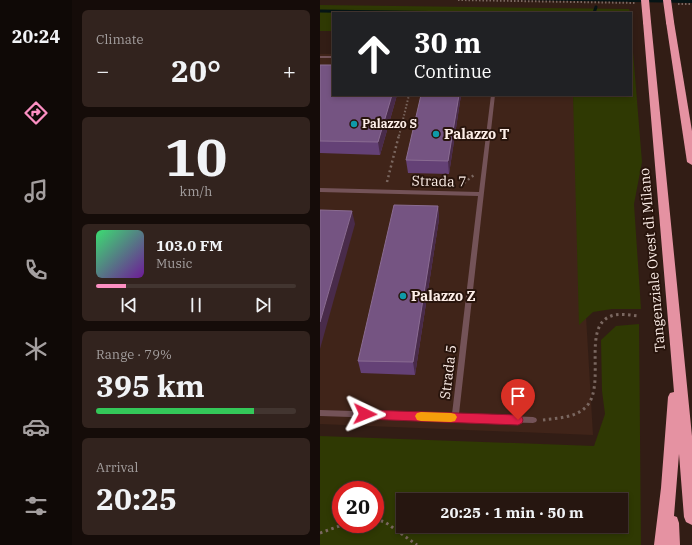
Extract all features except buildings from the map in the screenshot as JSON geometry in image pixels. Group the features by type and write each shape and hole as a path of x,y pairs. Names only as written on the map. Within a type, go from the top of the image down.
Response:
{"highway":[{"path":"667,0 692,162"},
{"name":"Tangenziale Ovest di Milano","path":"641,2 647,22 692,517"},
{"path":"662,545 669,488 678,360"},
{"path":"669,488 672,545"}],"lane":[{"path":"320,57 332,58"},
{"name":"Strada 7","path":"320,190 481,194 493,96"},
{"name":"Strada 5","path":"320,413 455,418 481,194"},
{"path":"455,418 533,420"}],"path":[{"path":"458,0 641,2"},
{"path":"676,4 692,4"},
{"path":"385,187 409,96"},
{"path":"460,185 473,176"},
{"path":"533,420 554,420 563,418 583,410 588,406 594,394 596,379 597,330 606,318 613,315 638,316"},
{"path":"384,522 417,545"},
{"path":"320,533 332,529"}],"shaded area":[{"path":"509,0 692,0 692,3"},
{"path":"320,54 332,54 332,96 573,96 593,435 320,424"}],"green space":[{"path":"320,5 629,9 630,12 332,12 332,31 320,31"},
{"path":"632,39 642,162 634,204 641,309 612,309 593,312 579,325 573,96 632,96"},
{"path":"639,324 641,545 320,545 320,436 594,446 605,414 602,391 601,340 616,326"}],"waterway":[{"path":"594,12 596,7"},
{"path":"320,11 392,12"}],"slow traffic":[{"path":"421,416 451,417"}],"place":[{"name":"Palazzo S","path":"354,124"},
{"name":"Palazzo T","path":"436,134"},
{"name":"Palazzo Z","path":"403,296"}],"route":[{"path":"365,414 518,420"}]}
